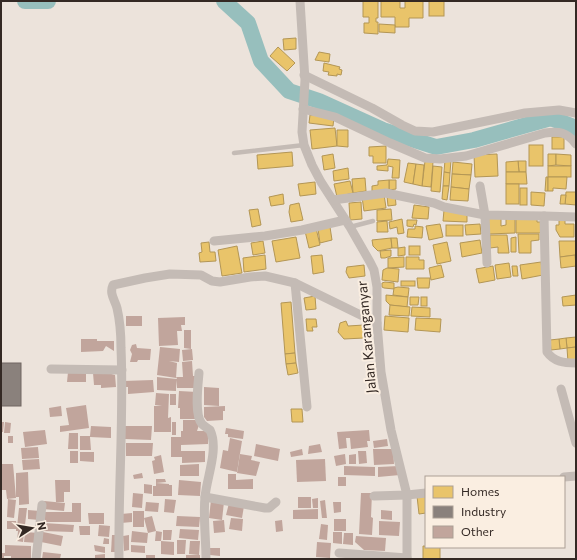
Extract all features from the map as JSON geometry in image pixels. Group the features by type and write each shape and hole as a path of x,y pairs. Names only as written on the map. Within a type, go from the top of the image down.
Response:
{"street":[{"name":"Jalan Karanganyar","path":"300,1 305,77 302,132 304,145 312,165 348,223 374,270 377,292 377,323 381,372 391,430 407,495 407,558"},
{"path":"305,77 372,108 402,126 415,131 434,132 525,113 559,110 576,113"},
{"path":"304,107 335,117 425,158 440,159 466,156 545,133 557,131 572,139 576,144"},
{"path":"480,186 485,215 487,263"},
{"path":"333,200 386,193 485,215 576,217"},
{"path":"544,216 547,352 550,356 561,362 576,363"},
{"path":"214,241 265,236 348,223"},
{"path":"119,559 118,503 122,370 120,325 117,308 111,290 113,285 170,274 201,275 212,281 220,282 265,276 295,283 377,323"},
{"path":"295,283 307,407"},
{"path":"51,369 122,370"},
{"path":"199,373 198,416 202,424 210,430 214,443 205,497 206,559"},
{"path":"561,389 576,443"},
{"path":"565,477 576,476"},
{"path":"374,496 425,493"},
{"path":"205,497 264,508 269,508 276,502"},
{"path":"36,559 42,505"},
{"path":"339,553 364,557 407,558"}],"lane":[{"path":"234,153 304,145"},
{"path":"348,223 374,221"}],"building: Homes":[{"path":"363,1 378,1 378,18 376,18 376,22 378,22 378,34 364,33 364,23 369,23 369,17 363,17"},
{"path":"381,1 400,1 400,8 405,8 405,1 423,1 423,18 409,18 409,27 395,27 395,17 381,17"},
{"path":"429,1 444,1 444,16 429,16"},
{"path":"379,24 395,25 395,33 379,32"},
{"path":"296,38 296,49 284,50 283,39"},
{"path":"278,47 295,63 287,71 270,56"},
{"path":"319,52 330,54 329,62 315,60"},
{"path":"324,63 340,67 339,69 342,70 341,75 328,75 329,72 323,71"},
{"path":"310,115 334,117 333,126 309,123"},
{"path":"335,128 337,146 312,149 310,130"},
{"path":"337,130 348,130 348,147 337,146"},
{"path":"552,137 564,137 564,149 552,149"},
{"path":"529,145 543,145 543,166 529,166"},
{"path":"386,146 386,163 373,163 373,156 369,156 369,147"},
{"path":"292,152 293,166 258,169 257,155"},
{"path":"333,154 335,168 324,170 322,156"},
{"path":"497,154 498,176 475,177 474,155"},
{"path":"548,154 556,154 556,165 548,166"},
{"path":"556,154 571,155 571,166 556,165"},
{"path":"388,159 400,160 399,178 392,178 393,167 388,166 388,171 377,170 377,166 387,165"},
{"path":"445,160 451,160 450,173 444,172"},
{"path":"425,161 433,162 431,187 422,186"},
{"path":"518,161 526,161 526,172 519,172"},
{"path":"518,161 519,172 506,172 506,162"},
{"path":"453,162 472,164 471,175 452,174"},
{"path":"408,163 416,164 413,184 404,182"},
{"path":"416,164 424,165 422,186 413,184"},
{"path":"433,166 442,167 440,192 431,191"},
{"path":"548,166 571,166 571,177 548,177"},
{"path":"348,168 349,179 334,181 333,171"},
{"path":"444,172 450,173 449,186 443,186"},
{"path":"506,172 526,172 527,184 506,184"},
{"path":"452,174 471,175 469,189 451,187"},
{"path":"546,177 548,177 548,191 545,191"},
{"path":"548,177 567,177 566,189 553,188 553,191 548,191"},
{"path":"365,178 366,191 353,193 352,179"},
{"path":"389,180 396,180 396,189 389,190"},
{"path":"389,180 389,190 372,191 372,186 378,185 378,181"},
{"path":"350,181 353,193 337,197 334,184"},
{"path":"315,182 316,194 300,196 298,184"},
{"path":"506,184 519,184 519,204 506,204"},
{"path":"443,186 449,186 447,200 442,199"},
{"path":"451,187 469,189 468,201 450,200"},
{"path":"520,188 527,188 527,205 520,205"},
{"path":"531,192 545,193 544,206 531,205"},
{"path":"566,192 576,192 576,205 565,204"},
{"path":"283,194 284,204 271,206 269,197"},
{"path":"384,194 386,208 364,211 362,197"},
{"path":"395,194 396,205 388,206 387,196"},
{"path":"561,195 566,195 565,204 560,204"},
{"path":"361,202 362,219 350,220 349,203"},
{"path":"299,203 303,220 291,222 289,212 290,205"},
{"path":"414,205 429,207 428,219 412,218"},
{"path":"258,209 261,225 252,227 249,210"},
{"path":"391,209 392,220 377,221 377,210"},
{"path":"444,210 467,212 467,222 443,221"},
{"path":"488,216 501,216 501,226 506,225 506,216 515,216 515,233 488,234"},
{"path":"516,217 537,217 537,222 542,222 542,233 516,233"},
{"path":"402,219 404,233 398,234 397,227 390,229 389,222"},
{"path":"559,219 565,219 565,224 574,224 574,237 560,237 556,230 556,225 559,225"},
{"path":"407,220 417,220 416,225 414,224 413,227 407,226"},
{"path":"387,221 388,232 377,232 377,222"},
{"path":"440,224 443,237 429,240 426,226"},
{"path":"480,224 481,234 466,235 465,225"},
{"path":"446,225 463,225 463,236 446,236"},
{"path":"415,226 423,227 422,238 407,237 408,229 415,229"},
{"path":"330,227 332,240 320,243 318,229"},
{"path":"316,228 320,245 309,248 305,231"},
{"path":"518,234 539,234 539,240 531,241 531,253 519,253"},
{"path":"490,235 507,235 509,253 498,253 498,247 490,248"},
{"path":"296,237 300,258 276,262 272,241"},
{"path":"516,237 516,252 511,252 511,238"},
{"path":"391,238 392,248 378,251 373,246 372,240"},
{"path":"391,238 397,238 398,248 392,248"},
{"path":"480,240 482,253 462,257 460,243"},
{"path":"263,241 265,253 253,255 251,243"},
{"path":"559,241 576,241 576,255 560,257"},
{"path":"209,242 210,252 215,252 216,261 200,262 199,253 202,252 201,243"},
{"path":"447,242 451,261 437,264 433,245"},
{"path":"237,246 242,273 222,276 218,250"},
{"path":"409,246 420,246 420,255 409,255"},
{"path":"405,247 405,255 398,256 398,248"},
{"path":"391,250 391,256 381,258 380,251"},
{"path":"265,255 266,269 244,272 243,258"},
{"path":"322,255 324,272 313,274 311,256"},
{"path":"575,255 576,266 561,268 560,257"},
{"path":"404,257 404,267 388,268 388,258"},
{"path":"406,257 419,257 419,260 424,260 424,269 406,269"},
{"path":"541,262 543,275 522,279 520,265"},
{"path":"509,263 511,277 497,279 495,265"},
{"path":"364,265 365,276 349,278 346,272 347,267"},
{"path":"441,265 444,277 431,280 429,268"},
{"path":"493,266 495,280 479,283 476,269"},
{"path":"512,266 517,266 518,276 513,276"},
{"path":"387,268 399,269 398,282 382,280 383,270"},
{"path":"417,278 430,278 429,288 418,288"},
{"path":"401,281 415,281 415,286 401,286"},
{"path":"382,283 394,283 394,289 382,287"},
{"path":"394,288 409,288 408,297 393,295"},
{"path":"386,295 408,297 407,307 390,305 386,301"},
{"path":"576,295 576,305 563,306 562,297"},
{"path":"315,296 316,309 306,310 304,298"},
{"path":"410,297 419,297 418,305 410,305"},
{"path":"421,297 427,297 427,306 421,306"},
{"path":"291,302 295,353 285,354 281,303"},
{"path":"390,305 410,307 409,316 389,315"},
{"path":"412,307 430,308 430,317 411,316"},
{"path":"385,316 409,318 408,332 384,330"},
{"path":"416,318 441,319 440,332 415,330"},
{"path":"306,319 316,319 317,327 312,327 313,331 307,331"},
{"path":"346,321 348,326 364,325 364,338 344,339 338,332 340,323"},
{"path":"576,337 576,347 567,348 566,338"},
{"path":"566,338 567,348 560,349 559,339"},
{"path":"559,339 560,349 551,350 550,340"},
{"path":"576,347 576,361 568,362 567,348"},
{"path":"295,353 296,363 286,364 285,354"},
{"path":"296,363 298,373 288,375 286,364"},
{"path":"291,409 302,409 303,422 292,422"},
{"path":"425,495 425,513 419,514 417,496"},
{"path":"423,546 425,546 425,548 440,548 440,559 423,559"}],"building: Industry":[{"path":"1,363 21,363 21,406 1,406"}],"building: Other":[{"path":"126,316 142,316 142,326 126,326"},
{"path":"185,317 185,325 181,325 182,331 177,331 178,345 159,346 158,318"},
{"path":"184,330 191,330 191,349 184,348"},
{"path":"81,339 114,341 114,351 106,346 103,351 81,352"},
{"path":"136,344 137,348 151,349 150,360 130,362 132,354 130,350 132,345"},
{"path":"160,347 180,349 179,362 169,361 177,363 176,378 157,375"},
{"path":"192,349 193,360 183,361 182,350"},
{"path":"192,361 193,376 197,376 198,388 177,388 176,380 176,391 157,390 157,377 177,379 176,377 183,377 182,362"},
{"path":"68,372 86,372 86,382 67,382"},
{"path":"104,372 115,375 116,387 101,388 101,385 94,385 93,373"},
{"path":"153,380 154,392 128,394 128,387 124,387 123,381"},
{"path":"204,387 219,388 219,406 204,405"},
{"path":"179,391 197,392 195,419 180,419 180,408 178,408"},
{"path":"156,393 169,394 168,418 171,417 171,432 154,432 154,406 162,406 155,405"},
{"path":"170,394 176,394 176,405 170,405"},
{"path":"86,405 89,428 60,432 60,426 69,425 66,408"},
{"path":"61,406 62,416 50,417 49,408"},
{"path":"225,406 225,411 223,411 223,420 207,421 204,417 204,407"},
{"path":"183,420 195,420 200,422 197,431 208,431 208,444 181,445 181,451 205,451 205,462 182,463 182,457 171,457 171,437 181,437 181,431 183,431"},
{"path":"1,422 4,422 3,432 1,432"},
{"path":"5,422 11,423 10,433 4,433"},
{"path":"172,422 176,422 176,435 172,435"},
{"path":"91,426 111,427 111,438 90,437 91,450 80,450 80,436 90,436"},
{"path":"125,426 152,426 151,440 125,439"},
{"path":"226,428 244,431 243,439 228,437 228,434 225,434"},
{"path":"45,430 47,444 25,447 23,432"},
{"path":"369,430 370,441 367,441 368,447 351,449 350,438 346,438 347,448 339,449 337,432"},
{"path":"69,433 78,433 78,449 68,449"},
{"path":"8,436 13,436 13,443 8,443"},
{"path":"230,438 242,441 237,472 220,468 223,450 228,451"},
{"path":"387,439 388,446 374,448 373,441"},
{"path":"126,443 153,443 152,456 126,456"},
{"path":"256,444 280,449 278,461 254,456"},
{"path":"320,444 322,452 308,454 309,446"},
{"path":"38,447 39,458 22,459 21,448"},
{"path":"302,449 303,455 291,457 290,452"},
{"path":"373,449 393,449 394,464 374,465"},
{"path":"70,451 78,451 78,463 70,463"},
{"path":"358,451 366,451 367,463 359,464"},
{"path":"80,452 94,452 94,462 80,461"},
{"path":"240,454 252,456 251,460 260,462 256,476 237,473"},
{"path":"345,454 346,464 336,466 334,456"},
{"path":"356,454 356,464 349,464 349,455"},
{"path":"161,455 164,472 154,474 152,461 155,460 154,457"},
{"path":"39,459 40,469 23,470 22,460"},
{"path":"325,459 326,481 297,482 296,460"},
{"path":"1,464 13,464 16,498 7,499 6,490 1,490"},
{"path":"199,464 199,476 180,476 180,465"},
{"path":"344,466 375,467 375,476 344,475"},
{"path":"399,466 400,475 378,477 378,467"},
{"path":"28,472 29,504 19,505 19,497 16,497 16,473"},
{"path":"142,473 143,478 134,479 133,475"},
{"path":"228,474 236,474 236,480 253,479 253,489 228,489"},
{"path":"338,477 346,477 346,486 338,486"},
{"path":"156,479 165,479 166,482 156,483"},
{"path":"55,480 70,480 70,492 64,492 64,502 56,502"},
{"path":"179,480 201,482 200,496 178,495"},
{"path":"156,483 172,485 172,496 153,496 153,486 156,486"},
{"path":"144,484 152,485 152,494 144,493"},
{"path":"133,493 143,494 142,508 132,507"},
{"path":"361,493 372,493 372,535 359,534"},
{"path":"298,497 311,497 311,508 298,508"},
{"path":"318,498 318,508 313,508 312,499"},
{"path":"8,499 16,500 14,518 7,517"},
{"path":"165,499 176,500 174,513 164,512"},
{"path":"211,500 224,502 222,520 209,518"},
{"path":"325,500 327,518 322,518 320,501"},
{"path":"44,501 65,503 64,511 43,509"},
{"path":"146,502 159,503 158,512 145,511"},
{"path":"333,502 341,502 341,512 334,513"},
{"path":"72,503 81,503 81,522 45,522 45,512 72,512"},
{"path":"229,503 244,506 242,518 226,515"},
{"path":"19,508 27,508 23,542 17,541 18,531 16,531 16,529 7,529 7,521 16,521 17,527"},
{"path":"318,509 318,519 293,519 293,510"},
{"path":"28,510 40,511 39,520 28,519"},
{"path":"381,510 392,511 392,520 381,519"},
{"path":"133,511 144,511 144,527 133,527"},
{"path":"88,513 104,513 104,524 89,524"},
{"path":"132,513 132,522 121,523 121,514"},
{"path":"152,516 156,531 148,533 144,518"},
{"path":"177,516 200,517 199,527 176,526"},
{"path":"231,518 243,519 242,531 229,529"},
{"path":"334,519 346,519 346,531 334,531"},
{"path":"224,520 225,532 214,533 213,521"},
{"path":"282,520 283,531 276,532 275,521"},
{"path":"379,521 400,522 399,536 379,535"},
{"path":"44,523 74,525 73,532 43,531"},
{"path":"321,524 328,525 327,540 319,539"},
{"path":"99,525 110,526 109,537 98,536"},
{"path":"79,526 90,526 90,535 80,535"},
{"path":"180,529 199,530 198,540 179,538"},
{"path":"163,530 172,530 171,540 163,540"},
{"path":"132,531 148,533 147,543 131,542"},
{"path":"156,531 162,532 161,541 155,541"},
{"path":"25,532 39,533 38,543 24,542"},
{"path":"43,532 63,536 61,546 41,542"},
{"path":"333,532 342,532 342,544 333,543"},
{"path":"344,533 353,533 353,545 343,544"},
{"path":"112,535 117,535 116,552 111,552"},
{"path":"129,535 129,550 124,551 123,536"},
{"path":"356,536 386,538 385,551 364,550 355,542"},
{"path":"104,538 109,539 109,544 103,544"},
{"path":"177,540 186,540 185,554 177,554"},
{"path":"161,541 174,542 174,555 161,554"},
{"path":"190,541 200,541 199,555 189,554"},
{"path":"317,542 331,543 330,558 316,557"},
{"path":"5,545 31,546 31,559 11,559 11,556 4,556 4,559 1,559 1,553 5,553"},
{"path":"94,545 105,547 105,553 95,551"},
{"path":"131,545 145,546 145,553 131,552"},
{"path":"210,548 220,548 220,556 210,555"},
{"path":"43,552 61,554 60,559 42,559"},
{"path":"105,554 105,559 95,559 95,555"},
{"path":"146,555 155,555 155,559 146,559"},
{"path":"186,555 200,555 200,559 186,559"}],"waterway":[{"path":"25,1 48,1"},
{"path":"224,1 248,23 261,61 289,91 319,101 383,130 436,147 474,140 551,118 576,128"}]}
